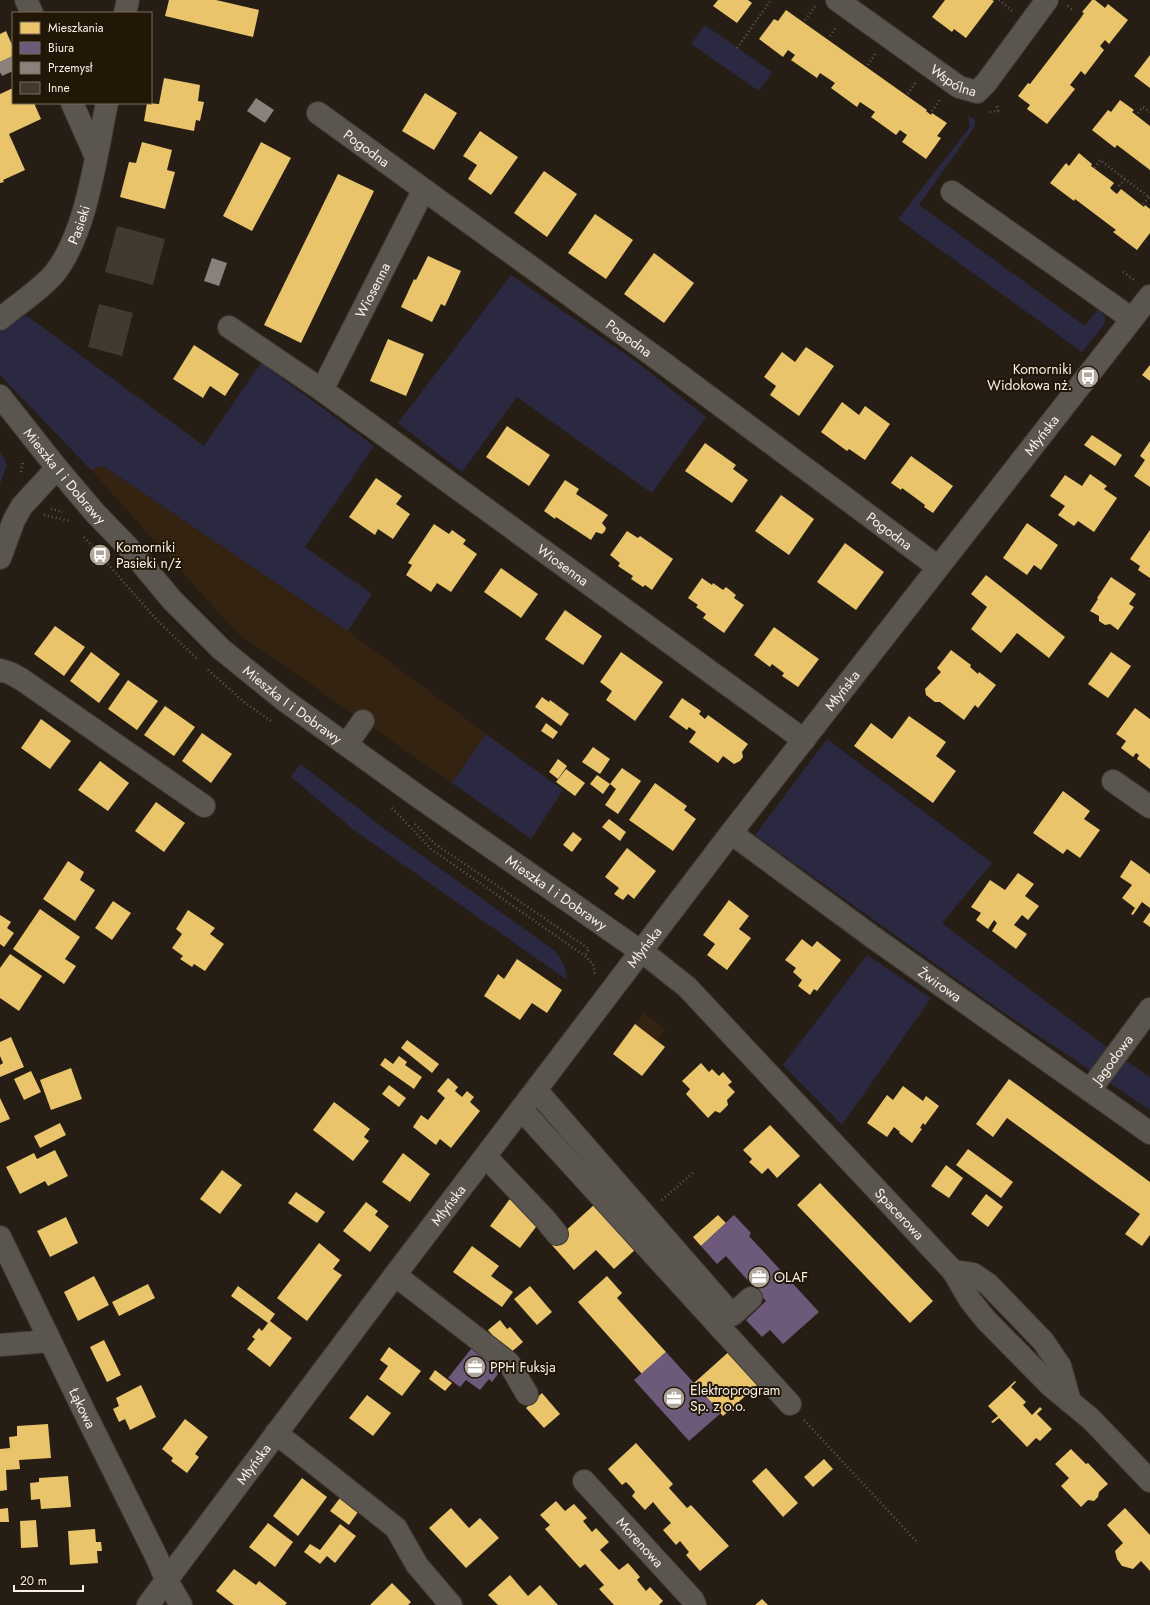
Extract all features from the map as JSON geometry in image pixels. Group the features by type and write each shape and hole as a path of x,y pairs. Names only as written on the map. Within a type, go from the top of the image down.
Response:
{"street":[{"path":"26,0 32,12"},
{"path":"125,12 128,0"},
{"name":"Wspólna","path":"827,1 959,87 977,92 986,83 1047,0"},
{"path":"72,104 96,157"},
{"name":"Pasieki","path":"0,319 53,275 73,244 81,219 96,157 107,104"},
{"name":"Pogodna","path":"318,113 423,191 662,362 938,567"},
{"name":"Wiosenna","path":"322,390 423,191"},
{"path":"952,192 1132,319"},
{"name":"Młyńska","path":"148,1605 395,1275 731,833 1150,296"},
{"name":"Wiosenna","path":"229,326 322,390 804,740"},
{"name":"Mieszka I i Dobrawy","path":"0,396 95,513 127,546 172,600 227,654 265,686 419,797 641,952"},
{"path":"0,558 11,526 22,506 57,468"},
{"path":"0,670 21,679 204,806"},
{"path":"347,744 363,721"},
{"path":"1113,781 1150,807"},
{"name":"Żwirowa","path":"731,833 874,938 1150,1134"},
{"name":"Spacerowa","path":"641,952 672,974 701,1001 953,1271 970,1300 986,1320 1051,1386 1091,1419 1150,1481"},
{"name":"Jagodowa","path":"1090,1090 1150,1009"},
{"path":"536,1090 732,1315 751,1298"},
{"path":"521,1110 790,1404"},
{"path":"486,1157 544,1218 557,1234"},
{"name":"Łąkowa","path":"0,1237 166,1579 181,1605"},
{"path":"395,1275 509,1363 527,1394"},
{"path":"0,1345 50,1341"},
{"path":"276,1433 396,1528 404,1540 416,1565 451,1605"},
{"name":"Morenowa","path":"584,1481 688,1594 695,1605"}],"path":[{"path":"737,48 771,0"},
{"path":"999,0 1011,9"},
{"path":"805,20 827,1"},
{"path":"1138,113 1143,107 1150,112"},
{"path":"1095,168 1100,160 1149,197 1143,204"},
{"path":"1119,186 1125,179"},
{"path":"21,476 23,458"},
{"path":"39,514 69,520 74,526"},
{"path":"79,532 152,615 198,661"},
{"path":"203,665 244,702 276,725"},
{"path":"392,807 431,849 585,956 593,964 595,978"},
{"path":"585,956 589,950"},
{"path":"646,1215 694,1172"},
{"path":"790,1404 918,1543"}],"shaded area":[{"path":"705,25 772,72 759,91 691,44"},
{"path":"968,115 975,120 975,126 919,205 1085,326 1098,309 1105,317 1104,325 1082,352 898,219 970,127"},
{"path":"511,275 638,363 706,417 652,493 517,397 462,472 398,423"},
{"path":"26,315 204,446 261,363 374,446 305,547 372,594 348,631 103,466 91,470 0,375 0,331"},
{"path":"0,452 7,464 0,484"},
{"path":"103,466 348,631 486,734 452,783 236,632 91,470"},
{"path":"486,734 563,790 531,839 452,783"},
{"path":"827,739 992,863 942,923 1116,1054 1150,1077 1150,1110 997,1008 755,835"},
{"path":"300,764 385,829 555,951 564,965 567,980 354,830 291,777"},
{"path":"867,955 931,998 842,1125 783,1065"},
{"path":"644,1013 665,1029 657,1040 635,1024"}],"building: Mieszkania":[{"path":"169,0 216,0 259,10 253,37 165,16"},
{"path":"718,0 748,0 752,3 737,23 713,6"},
{"path":"945,0 994,1 966,38 954,29 952,32 932,17"},
{"path":"1092,0 1095,0 1105,8 1108,4 1128,20 1109,44 1105,40 1100,46 1104,50 1085,75 1081,71 1070,85 1075,89 1047,124 1027,109 1030,105 1018,96 1028,83 1030,84 1080,19 1084,13 1082,12"},
{"path":"786,10 927,110 926,111 931,115 932,113 947,123 937,136 941,138 926,159 902,142 907,135 900,130 896,135 871,117 875,112 860,102 857,107 831,88 835,83 820,73 817,78 791,60 795,55 788,50 783,57 759,39 774,19 778,21"},
{"path":"6,31 12,45 12,56 0,62 0,34"},
{"path":"1150,55 1150,88 1134,76"},
{"path":"164,78 200,85 198,101 204,102 200,121 196,120 194,131 144,121 147,104 159,104"},
{"path":"12,88 12,104 34,104 41,119 9,134 25,170 3,180 4,182 0,183 0,94"},
{"path":"425,93 457,113 434,150 402,131"},
{"path":"1120,100 1134,110 1132,112 1150,126 1150,170 1117,145 1115,148 1092,130 1108,110 1111,112"},
{"path":"480,131 518,157 491,195 468,179 477,165 463,156"},
{"path":"142,142 172,150 167,170 175,172 165,209 120,197 129,162 136,163"},
{"path":"261,142 291,158 252,231 223,216"},
{"path":"1079,153 1092,164 1091,166 1114,183 1110,188 1113,191 1117,194 1121,189 1144,207 1145,205 1150,209 1150,233 1137,250 1113,232 1116,230 1075,199 1074,201 1050,183 1066,163 1069,166"},
{"path":"544,171 577,194 547,237 514,213"},
{"path":"338,174 374,191 301,343 264,325"},
{"path":"595,214 633,240 606,279 568,253"},
{"path":"654,253 694,283 664,323 624,294"},
{"path":"428,256 461,271 445,306 441,304 432,322 401,307 414,279 416,280"},
{"path":"388,339 424,354 406,396 370,381"},
{"path":"194,345 239,374 225,396 210,386 203,398 173,379"},
{"path":"806,347 834,366 799,416 770,395 776,386 764,377 782,352 795,362"},
{"path":"1150,365 1150,381 1142,375"},
{"path":"842,402 859,415 865,406 890,424 865,460 849,449 847,451 821,432"},
{"path":"507,426 550,455 529,486 486,457"},
{"path":"1092,435 1122,455 1115,466 1084,445"},
{"path":"1150,441 1150,487 1134,476 1145,460 1140,456"},
{"path":"705,443 736,465 733,469 748,480 732,503 685,471"},
{"path":"911,456 953,486 933,513 924,507 925,505 902,488 901,490 891,483"},
{"path":"1090,474 1107,486 1104,489 1117,498 1094,532 1078,521 1074,526 1058,515 1065,506 1050,496 1065,475 1082,486"},
{"path":"376,478 402,496 396,504 410,514 393,539 378,529 375,535 349,517"},
{"path":"565,480 579,489 576,494 608,515 602,523 606,528 602,534 596,532 591,540 544,511"},
{"path":"781,495 814,519 789,555 755,531"},
{"path":"1027,523 1058,545 1041,570 1034,565 1027,575 1003,558"},
{"path":"434,524 449,534 452,530 466,540 463,544 477,554 451,592 437,583 431,592 406,575 412,565 408,563"},
{"path":"1150,530 1150,578 1138,570 1140,566 1130,559"},
{"path":"627,531 638,538 640,536 673,559 652,590 645,585 643,587 631,579 633,576 618,566 620,563 610,555"},
{"path":"845,543 884,572 856,610 817,582"},
{"path":"501,568 538,594 521,618 484,592"},
{"path":"986,575 1065,637 1049,658 1017,633 1001,653 971,629 987,607 971,594"},
{"path":"1111,577 1136,594 1129,604 1134,607 1118,630 1110,624 1105,625 1099,621 1099,616 1090,611"},
{"path":"702,578 723,590 726,587 736,595 734,598 744,605 724,633 703,618 706,614 696,607 698,605 688,598"},
{"path":"565,610 602,636 583,665 545,639"},
{"path":"55,626 85,647 64,676 34,654"},
{"path":"774,627 819,659 798,687 782,676 784,673 772,664 770,667 754,655"},
{"path":"951,650 971,665 970,667 978,674 979,672 996,685 978,708 975,705 964,720 940,702 935,702 926,695 925,689 941,672 937,668"},
{"path":"91,652 120,674 99,703 70,681"},
{"path":"621,652 663,682 635,721 606,700 612,691 600,682"},
{"path":"1111,652 1131,666 1108,698 1088,684"},
{"path":"128,680 158,701 137,730 108,709"},
{"path":"542,697 549,702 550,700 569,714 561,726 535,707"},
{"path":"682,698 701,711 699,714 705,719 708,715 748,744 742,752 743,757 740,761 734,764 723,756 718,763 689,742 696,732 689,727 687,730 669,717"},
{"path":"165,706 195,727 174,756 144,735"},
{"path":"1135,708 1150,719 1150,769 1137,759 1139,755 1136,753 1133,757 1121,748 1126,741 1116,734"},
{"path":"909,716 946,742 936,756 956,771 933,803 854,746 871,723 892,739"},
{"path":"41,719 71,741 50,769 21,748"},
{"path":"546,723 558,732 553,739 541,731"},
{"path":"202,733 232,754 211,783 182,761"},
{"path":"593,747 610,759 600,774 582,762"},
{"path":"558,759 567,766 558,779 549,772"},
{"path":"100,761 129,783 108,811 78,790"},
{"path":"622,768 641,781 618,814 605,805 616,789 610,784"},
{"path":"566,769 585,783 575,796 556,782"},
{"path":"597,775 610,784 603,794 590,784"},
{"path":"655,783 687,806 684,810 696,819 673,851 629,820"},
{"path":"1063,791 1090,811 1084,819 1100,830 1080,858 1067,849 1063,854 1033,833"},
{"path":"156,802 185,823 164,852 135,831"},
{"path":"609,819 626,832 620,841 602,827"},
{"path":"573,832 582,839 572,852 563,845"},
{"path":"627,848 656,871 634,899 628,894 623,900 614,894 619,888 605,877"},
{"path":"1131,860 1150,874 1150,908 1142,902 1133,915 1131,914 1135,908 1122,898 1132,885 1120,877"},
{"path":"68,861 84,872 80,880 95,890 75,921 43,899"},
{"path":"1018,873 1034,884 1025,896 1039,906 1028,920 1022,915 1014,925 1027,934 1016,949 992,931 997,923 994,920 988,929 976,920 981,913 971,907 990,880 1005,890"},
{"path":"729,900 749,916 739,929 751,938 727,970 707,955 715,944 703,935"},
{"path":"113,901 131,913 112,940 95,928"},
{"path":"40,909 80,937 65,959 76,966 64,984 13,949"},
{"path":"188,910 215,928 210,934 224,944 205,971 194,964 192,967 180,959 183,956 172,948 182,934 176,929"},
{"path":"1150,912 1150,927 1143,922"},
{"path":"0,915 11,922 7,928 14,933 4,947 0,944"},
{"path":"802,939 812,947 817,941 841,960 817,991 814,989 810,995 798,986 802,980 793,972 796,968 785,960"},
{"path":"10,954 42,976 19,1011 0,998 0,968"},
{"path":"517,959 562,990 547,1013 532,1003 520,1020 484,996 498,974 504,979"},
{"path":"635,1024 665,1047 642,1076 613,1054"},
{"path":"11,1037 24,1067 0,1077 0,1065 3,1063 0,1056 0,1042"},
{"path":"407,1040 439,1064 432,1073 401,1048"},
{"path":"399,1056 407,1062 405,1065 422,1077 414,1089 380,1065 385,1058 393,1064"},
{"path":"701,1063 709,1072 712,1069 719,1076 723,1072 732,1082 728,1085 735,1092 727,1100 728,1105 720,1113 715,1111 708,1118 686,1094 690,1089 682,1081"},
{"path":"71,1068 82,1099 51,1110 40,1080"},
{"path":"31,1071 41,1092 24,1100 14,1079"},
{"path":"448,1078 458,1087 455,1091 462,1097 467,1091 474,1097 470,1102 480,1111 451,1148 440,1139 436,1145 413,1127 421,1115 428,1120 445,1098 437,1091"},
{"path":"1009,1079 1150,1182 1150,1235 1142,1246 1125,1234 1140,1214 1007,1118 993,1137 976,1124"},
{"path":"389,1085 406,1098 399,1107 382,1094"},
{"path":"903,1086 923,1101 926,1096 939,1106 925,1125 923,1123 920,1128 922,1129 912,1143 894,1127 887,1137 867,1123 887,1095 893,1100"},
{"path":"0,1098 10,1119 0,1123"},
{"path":"334,1102 370,1129 364,1137 369,1141 353,1161 313,1130"},
{"path":"60,1123 66,1135 40,1148 34,1136"},
{"path":"770,1125 800,1156 777,1178 768,1168 762,1174 749,1162 752,1159 743,1150"},
{"path":"968,1149 1013,1182 1001,1198 956,1165"},
{"path":"55,1150 68,1176 48,1186 45,1181 20,1194 6,1167 34,1153 37,1159"},
{"path":"403,1153 430,1174 410,1202 382,1182"},
{"path":"946,1165 963,1178 949,1198 931,1186"},
{"path":"222,1170 242,1185 220,1214 200,1199"},
{"path":"820,1183 933,1301 910,1323 797,1205"},
{"path":"296,1192 325,1212 317,1223 288,1203"},
{"path":"517,1193 539,1223 520,1248 490,1226 509,1200"},
{"path":"986,1194 1003,1207 988,1227 971,1214"},
{"path":"366,1202 378,1211 375,1215 389,1226 370,1252 343,1231"},
{"path":"595,1204 636,1249 614,1269 596,1250 574,1270 551,1244"},
{"path":"718,1215 726,1223 701,1246 693,1237"},
{"path":"66,1217 78,1243 50,1257 37,1231"},
{"path":"319,1243 340,1260 333,1269 342,1275 307,1321 277,1298"},
{"path":"472,1246 499,1266 491,1276 513,1292 502,1307 453,1272"},
{"path":"94,1276 109,1305 78,1321 64,1292"},
{"path":"607,1276 622,1293 617,1298 666,1352 642,1374 578,1302"},
{"path":"148,1284 155,1298 119,1316 112,1302"},
{"path":"238,1286 275,1314 270,1321 292,1338 270,1367 247,1349 255,1339 252,1337 259,1328 262,1331 268,1323 231,1296"},
{"path":"530,1286 552,1312 537,1325 514,1299"},
{"path":"500,1320 507,1329 510,1327 523,1342 509,1354 488,1330"},
{"path":"104,1340 121,1375 107,1382 90,1347"},
{"path":"389,1347 421,1371 402,1396 379,1379 388,1366 380,1360"},
{"path":"733,1348 762,1381 723,1416 694,1383"},
{"path":"435,1370 452,1383 445,1391 429,1379"},
{"path":"1015,1381 1016,1382 1011,1387 1026,1402 1023,1405 1032,1415 1040,1407 1042,1409 1037,1414 1052,1429 1040,1441 1036,1438 1027,1447 999,1418 993,1423 991,1422 998,1416 988,1406"},
{"path":"141,1385 156,1417 130,1430 125,1419 119,1422 113,1409 119,1406 116,1398"},
{"path":"542,1393 560,1414 544,1428 526,1408"},
{"path":"367,1395 391,1413 373,1436 349,1418"},
{"path":"185,1419 208,1437 195,1454 199,1457 187,1473 171,1461 173,1458 162,1449"},
{"path":"48,1424 51,1458 19,1460 20,1469 6,1470 7,1490 0,1491 0,1449 10,1448 9,1437 17,1436 17,1426"},
{"path":"636,1443 673,1484 669,1488 687,1508 691,1505 729,1546 700,1571 686,1555 689,1552 680,1541 676,1545 663,1530 671,1523 653,1502 645,1510 632,1496 635,1492 631,1487 626,1482 622,1485 608,1469"},
{"path":"1071,1449 1086,1464 1088,1463 1108,1484 1099,1492 1098,1497 1094,1501 1088,1500 1081,1507 1061,1486 1069,1478 1055,1464"},
{"path":"824,1459 833,1469 813,1487 804,1477"},
{"path":"766,1468 798,1503 783,1517 752,1481"},
{"path":"68,1476 71,1507 41,1509 40,1499 31,1500 30,1483 39,1482 39,1478"},
{"path":"302,1478 327,1497 298,1536 273,1516"},
{"path":"340,1498 358,1512 349,1525 330,1511"},
{"path":"556,1501 565,1511 574,1504 587,1518 583,1521 592,1532 596,1528 609,1542 600,1550 619,1570 628,1563 640,1577 637,1580 646,1591 650,1587 663,1601 659,1605 614,1605 599,1589 604,1585 585,1564 580,1568 545,1529 550,1525 540,1515"},
{"path":"8,1508 9,1522 0,1522 0,1509"},
{"path":"451,1508 469,1528 480,1518 499,1538 466,1568 429,1528"},
{"path":"1125,1508 1150,1535 1150,1571 1141,1561 1133,1569 1122,1566 1117,1559 1115,1551 1123,1543 1107,1525"},
{"path":"36,1520 38,1547 21,1548 20,1521"},
{"path":"268,1523 293,1542 275,1567 249,1547"},
{"path":"340,1524 356,1536 335,1563 327,1556 320,1564 304,1552 310,1544 320,1550"},
{"path":"95,1529 96,1542 101,1542 102,1551 97,1551 98,1563 70,1565 68,1531"},
{"path":"234,1569 256,1585 259,1581 287,1603 285,1605 234,1605 216,1591"},
{"path":"510,1575 528,1596 540,1585 558,1605 498,1605 488,1595"},
{"path":"392,1583 411,1602 408,1605 370,1605"},
{"path":"762,1599 768,1605 755,1605"}],"building: Biura":[{"path":"734,1215 751,1233 749,1236 819,1312 783,1344 770,1330 762,1337 746,1320 766,1301 726,1256 717,1264 701,1246"},
{"path":"475,1344 504,1366 492,1382 489,1379 480,1390 466,1380 460,1387 448,1378"},
{"path":"666,1352 721,1413 689,1441 634,1380"}],"building: Przemysł":[{"path":"12,56 12,71 2,76 0,72 0,62"},
{"path":"256,98 274,110 265,123 247,111"},
{"path":"212,258 227,263 219,286 204,281"}],"building: Inne":[{"path":"117,226 165,239 153,285 105,272"},
{"path":"99,304 133,313 122,356 88,347"}],"place":[{"name":"Komorniki Widokowa nż.","path":"1088,377"},
{"name":"Komorniki Pasieki n/ż","path":"100,555"},
{"name":"OLAF","path":"759,1277"},
{"name":"PPH Fuksja","path":"475,1367"},
{"name":"Elektroprogram Sp. z o.o.","path":"674,1398"}]}
